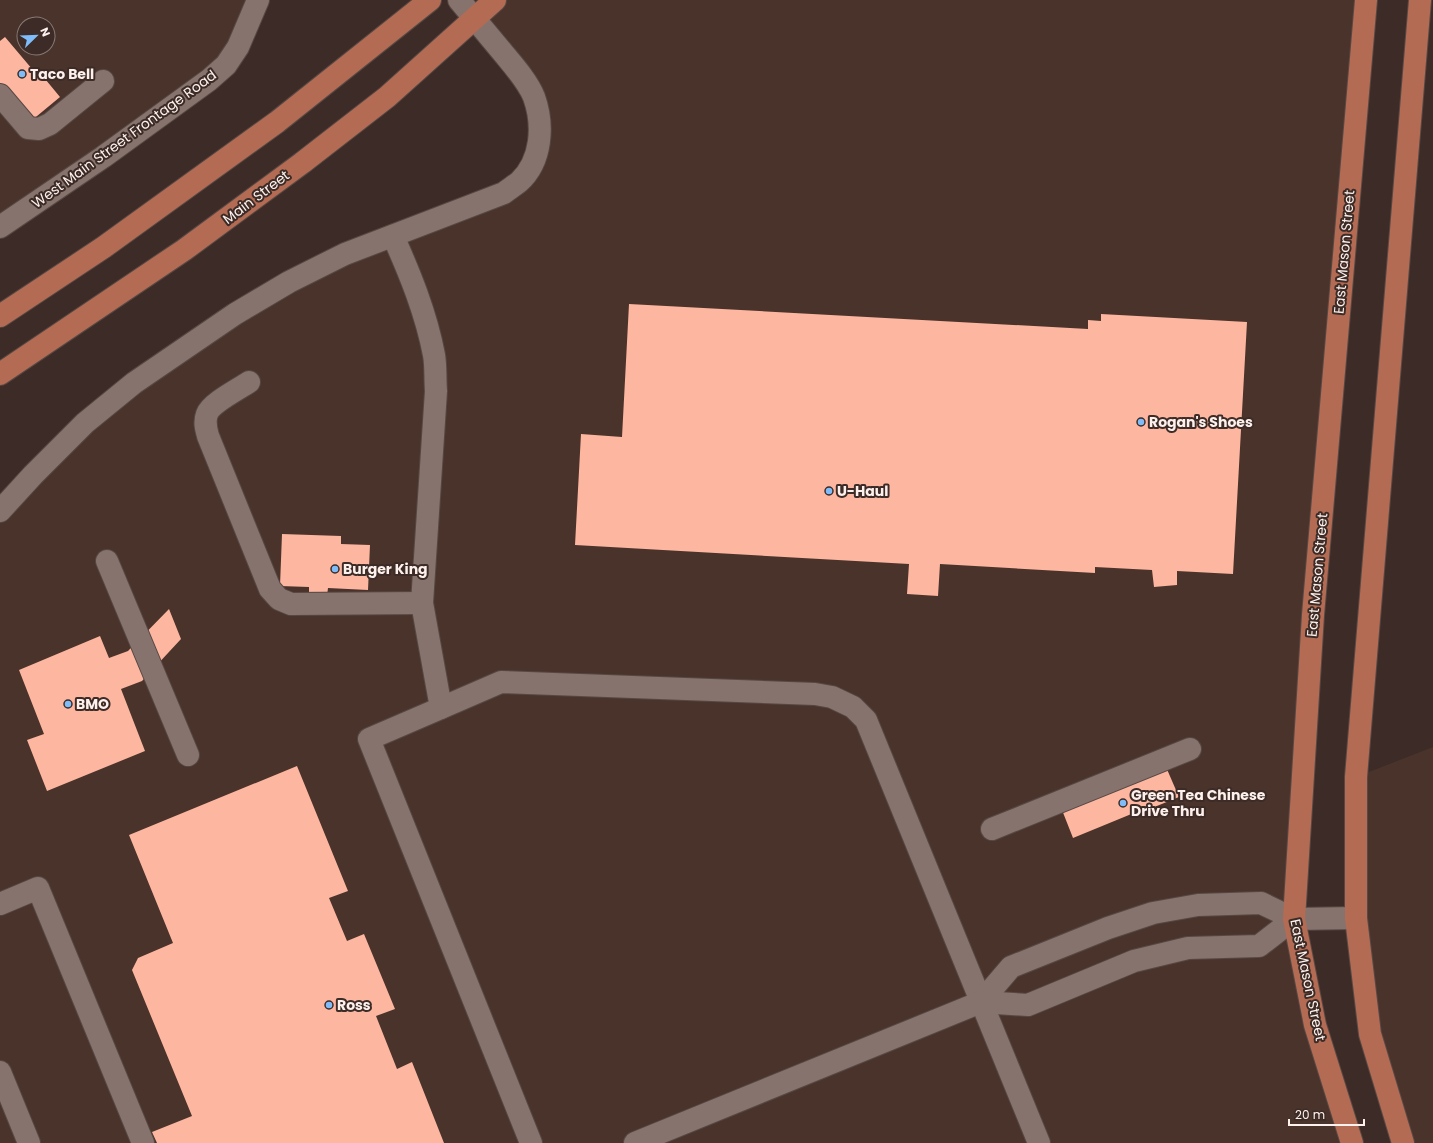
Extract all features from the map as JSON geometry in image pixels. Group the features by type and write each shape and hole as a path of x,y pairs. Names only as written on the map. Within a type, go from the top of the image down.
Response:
{"main road":[{"path":"0,316 104,247 271,126 430,0"},
{"name":"Main Street","path":"0,374 184,250 302,163 386,98 495,0"},
{"name":"East Mason Street","path":"1352,1143 1315,1025 1294,919 1313,615 1366,0"},
{"path":"1403,1143 1370,1034 1356,918 1356,777 1420,0"}],"street":[{"name":"West Main Street Frontage Road","path":"0,227 103,157 209,80 226,65 238,47 258,0"},
{"path":"0,511 33,475 85,423 134,383 235,314 289,282 345,254 504,193 519,182 530,167 537,152 540,132 534,96 519,73 459,0"},
{"path":"0,95 28,128 38,129 50,124 102,81"},
{"path":"393,236 409,272 424,316 434,356 436,391 422,604 441,708"},
{"path":"249,382 213,406 207,414 206,426 208,436 270,589 279,599 291,604 422,604"},
{"path":"107,561 188,755"},
{"path":"531,1143 369,739 501,682 815,694 832,697 853,707 866,720 1039,1143"},
{"path":"992,829 1190,749"},
{"path":"0,904 38,888 143,1143"},
{"path":"981,1002 1012,967 1108,928 1153,913 1198,905 1261,902 1294,919 1356,918"},
{"path":"635,1143 981,1002 1028,1005 1134,961 1188,948 1259,946 1294,919"},
{"path":"0,1072 29,1143"}],"shaded area":[{"path":"0,0 258,0 238,47 0,227"},
{"path":"495,0 1366,0 1294,919 1352,1143 0,1143 0,511 33,475 235,314 519,182 538,116 474,18"},
{"path":"1433,747 1433,1143 1403,1143 1370,1034 1356,777"}],"building":[{"path":"5,37 16,50 16,56 21,56 38,76 41,74 60,97 31,121 0,89 0,41"},
{"name":"U-Haul","path":"629,304 1088,329 1088,320 1101,321 1101,314 1247,322 1233,574 1177,571 1177,585 1154,587 1152,570 1095,567 1095,573 940,564 938,596 907,594 909,564 575,545 581,434 622,437"},
{"path":"282,534 341,536 341,544 370,545 368,590 328,588 327,596 309,596 309,587 280,586"},
{"path":"169,609 181,639 142,681 121,689 145,751 47,791 27,740 44,734 19,670 100,636 109,658 128,651"},
{"path":"297,766 348,891 329,898 347,941 364,934 395,1009 376,1016 397,1069 412,1062 444,1143 157,1143 152,1132 192,1116 132,970 138,958 173,943 129,835"},
{"path":"1166,767 1179,797 1147,810 1146,808 1073,838 1062,810"}],"place":[{"name":"Taco Bell","path":"22,74"},
{"name":"Rogan's Shoes","path":"1141,422"},
{"name":"U-Haul","path":"829,491"},
{"name":"Burger King","path":"335,569"},
{"name":"BMO","path":"68,704"},
{"name":"Green Tea Chinese Drive Thru","path":"1123,803"},
{"name":"Ross","path":"329,1005"}]}
